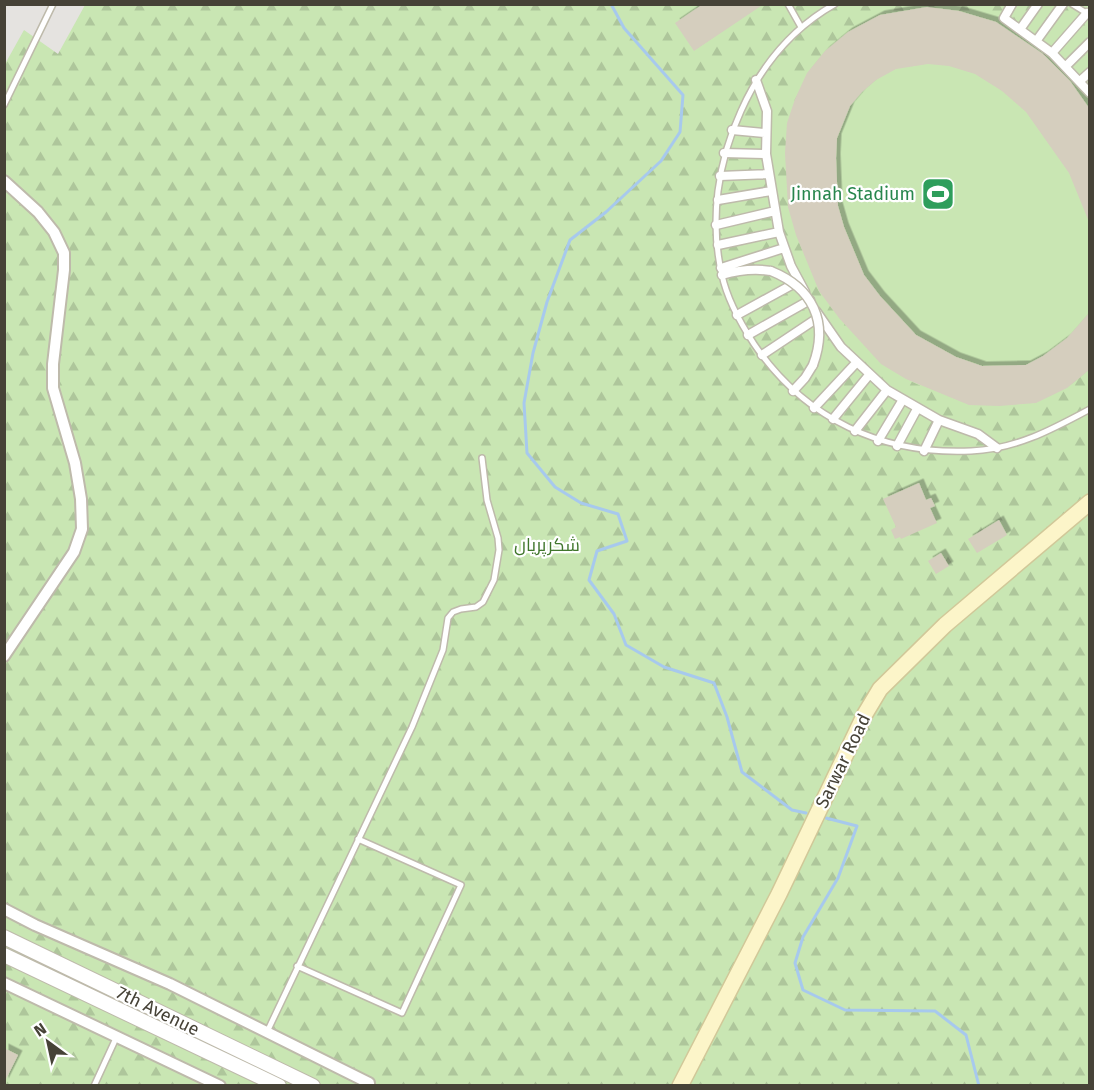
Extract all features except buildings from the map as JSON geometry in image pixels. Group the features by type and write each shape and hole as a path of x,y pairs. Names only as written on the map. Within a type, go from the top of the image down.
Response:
{"main road":[{"name":"Sarwar Road","path":"680,1086 779,894 865,714 880,689 953,618 1089,502"}],"street":[{"path":"1012,4 1004,18 1021,28 1052,53 1089,93"},
{"path":"1021,28 1038,4"},
{"path":"1037,40 1063,4"},
{"path":"1052,53 1088,14"},
{"path":"1066,66 1089,42"},
{"path":"1080,81 1089,72"},
{"path":"756,80 767,111 766,154 778,232 799,282 819,317 856,363 887,390 902,401 939,420 978,434 997,448"},
{"path":"732,130 765,133"},
{"path":"724,153 766,154"},
{"path":"720,176 768,174"},
{"path":"4,181 38,212 54,232 64,253 53,364 54,388 75,463 81,499 82,529 74,552 4,656"},
{"path":"718,200 771,191"},
{"path":"716,225 775,211"},
{"path":"718,245 778,232"},
{"path":"721,271 784,248"},
{"path":"721,271 756,268 771,271 784,276 807,295 819,322 818,351 805,378 793,391"},
{"path":"737,315 799,282"},
{"path":"748,335 810,300"},
{"path":"762,355 819,317"},
{"path":"814,408 856,363"},
{"path":"833,419 869,375"},
{"path":"855,431 887,390"},
{"path":"878,441 902,401"},
{"path":"897,446 917,409"},
{"path":"924,451 939,420"},
{"path":"4,909 35,925 170,984 369,1083 369,1086"},
{"name":"7th Avenue","path":"4,937 313,1086"},
{"name":"7th Avenue","path":"4,955 279,1086"},
{"path":"4,982 220,1086"}],"lane":[{"path":"4,105 53,4"},
{"path":"788,4 801,27"},
{"path":"835,4 827,6 780,47 756,80 732,130 724,153 716,225 721,271 737,315 748,335 793,391 814,408 855,431 897,446 924,451 972,451 997,448 1036,438 1089,409"},
{"path":"1072,4 1088,14"},
{"path":"267,1032 412,727 443,650 448,618 453,612 476,607 483,602 494,580 499,550 498,538 487,500 482,458"},
{"path":"297,966 402,1013 461,885 358,839"},
{"path":"94,1086 117,1036"}],"green space":[{"name":"شکرپریاں","path":"5,5 1089,5 1089,1085 5,1085"},
{"name":"Jinnah Stadium","path":"959,11 996,22 1032,45 1062,71 1089,108 1089,370 1067,388 1036,403 999,406 969,405 906,379 881,364 839,318 819,291 796,235 788,207 825,51 848,32 880,15"}],"shaded area":[{"path":"5,5 85,5 58,54 24,30 5,64"}],"waterway":[{"path":"611,4 624,28 683,95 680,132 661,161 606,212 570,240 547,302 533,353 524,403 527,453 555,487 581,503 618,514 627,541 597,551 589,580 614,614 626,645 664,667 714,683 727,717 742,772 792,810 806,813"},
{"path":"826,818 857,826 838,878 803,937 795,963 803,990 845,1010 935,1011 966,1035 979,1086"}],"place":[{"name":"Jinnah Stadium","path":"938,194"}]}
